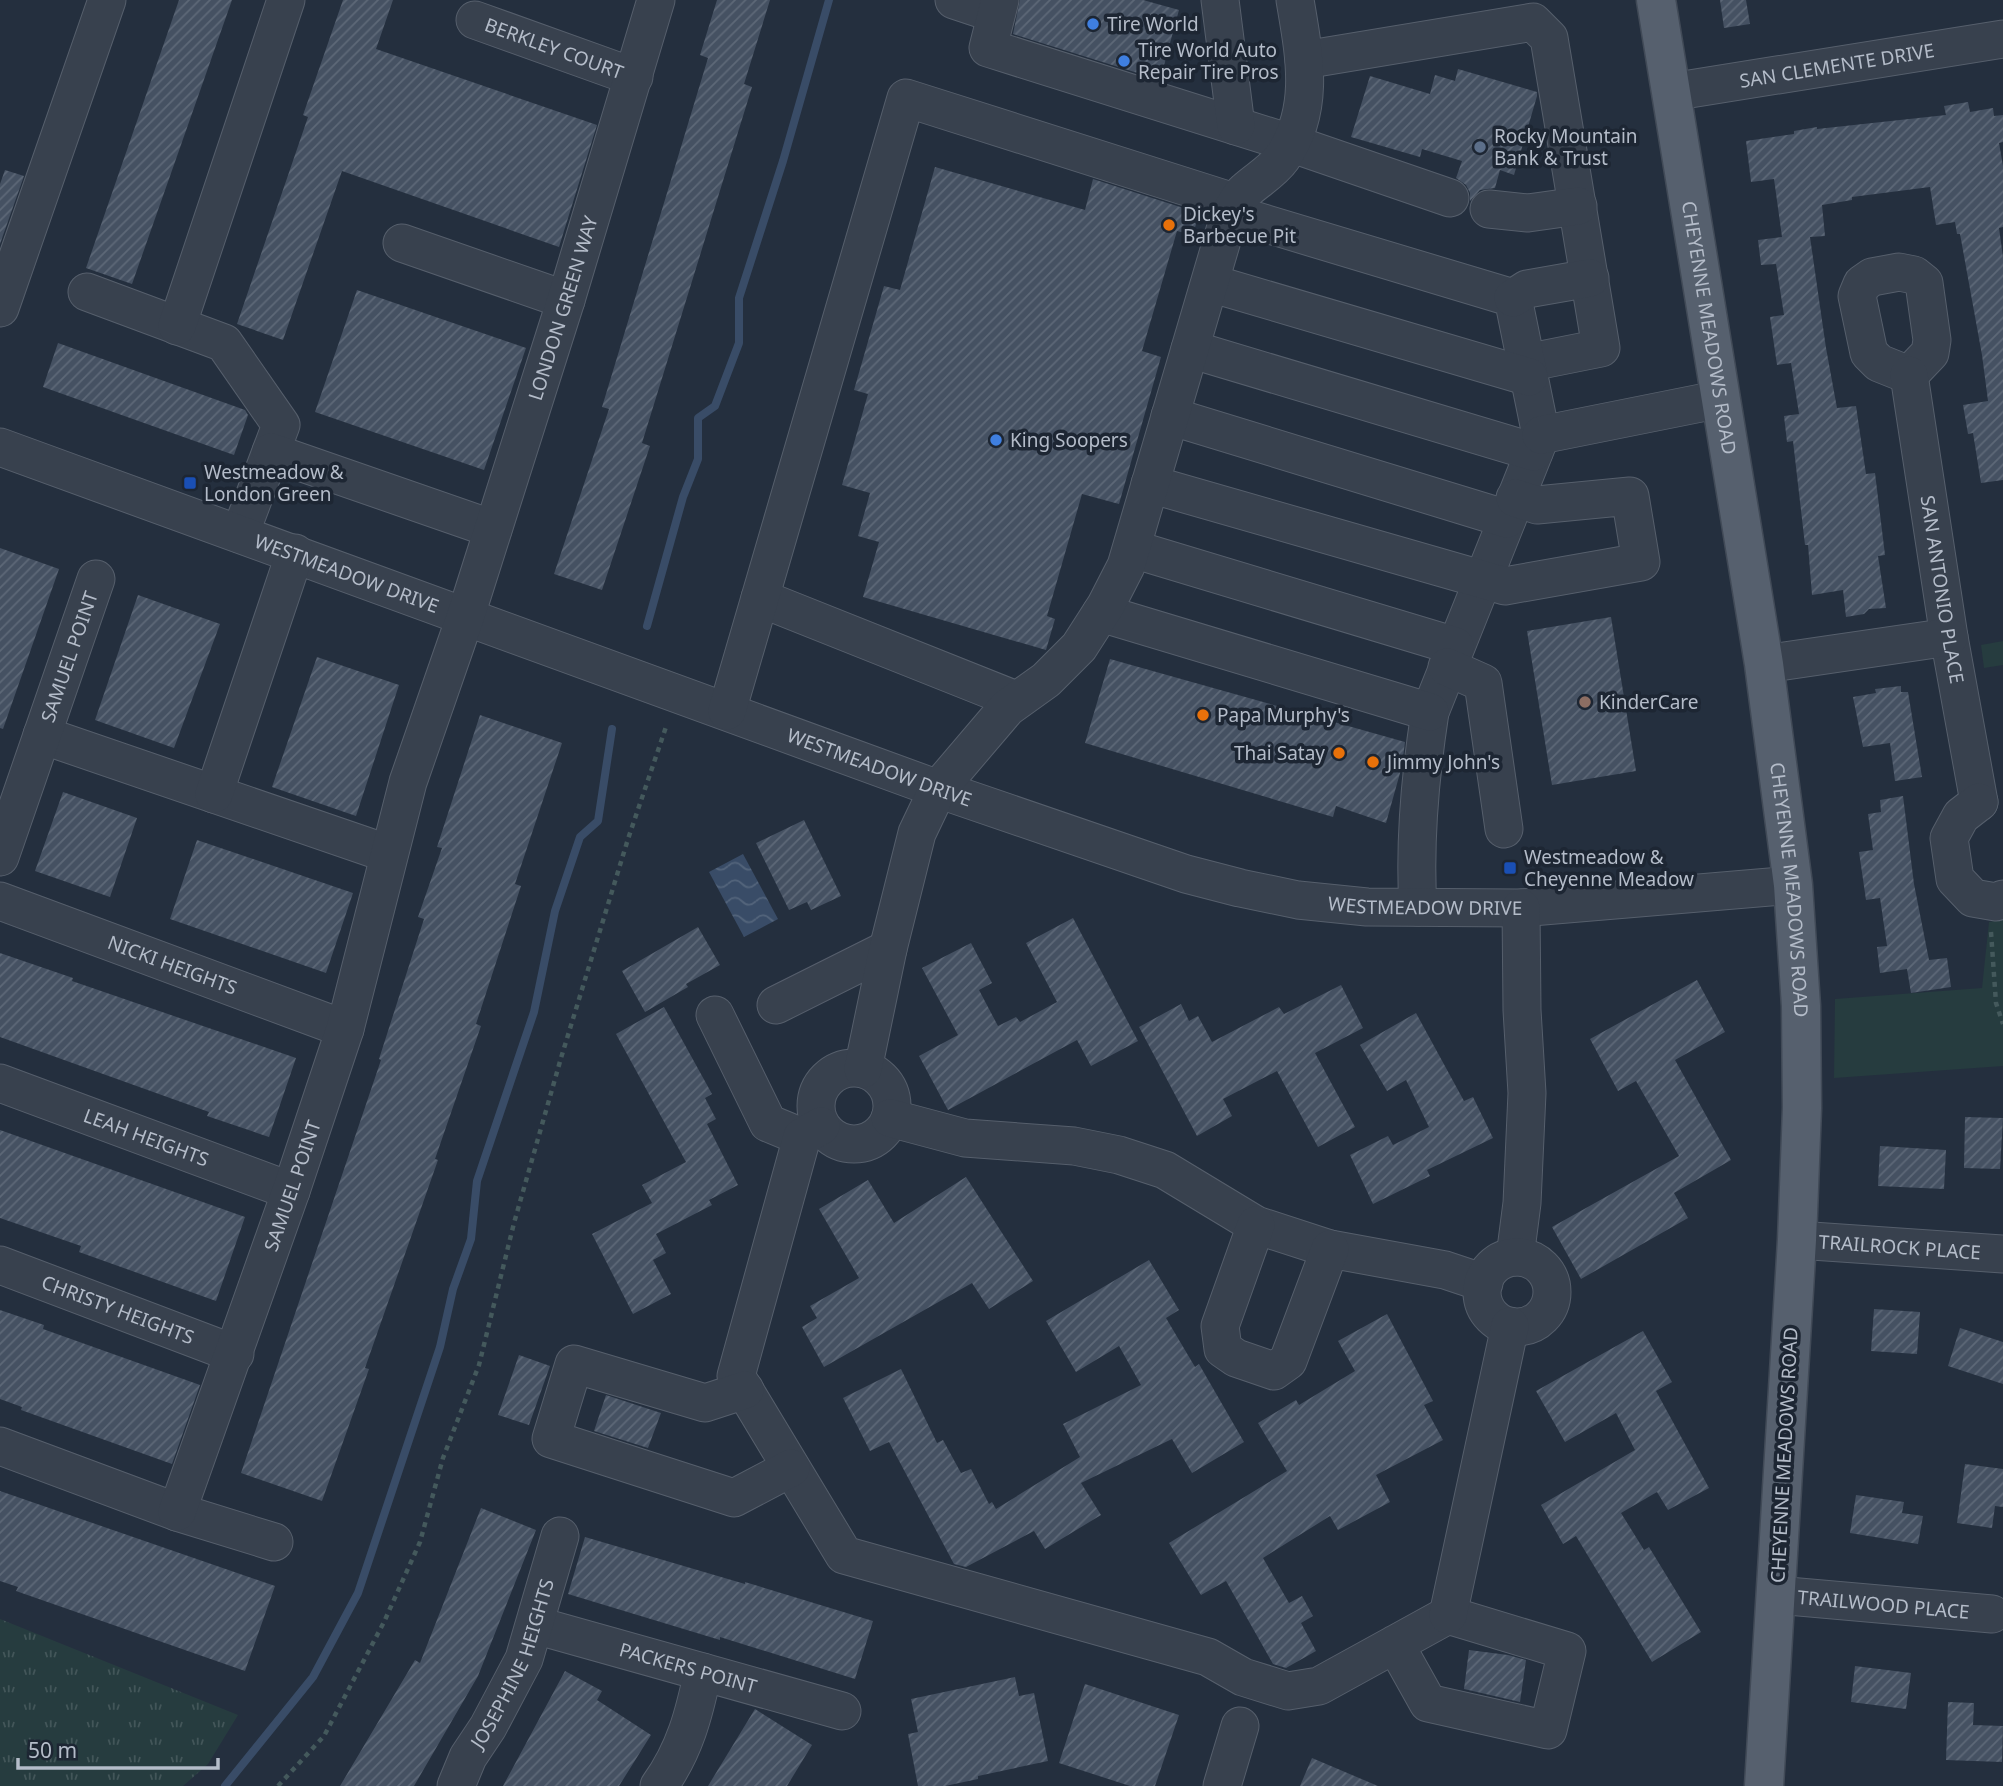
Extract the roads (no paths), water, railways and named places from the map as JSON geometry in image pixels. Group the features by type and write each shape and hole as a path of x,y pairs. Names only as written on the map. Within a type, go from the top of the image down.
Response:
{"main road":[{"name":"CHEYENNE MEADOWS ROAD","path":"1656,0 1764,664 1793,885 1801,1006 1802,1108 1797,1240 1764,1786"}],"street":[{"path":"0,308 106,0"},
{"path":"177,326 286,0"},
{"name":"LONDON GREEN WAY","path":"439,694 566,300 656,0"},
{"path":"954,0 998,7 988,48 1290,143 1450,198"},
{"path":"1220,0 1236,126"},
{"path":"863,1069 888,949 917,833 939,789 1016,700 1046,680 1079,647 1101,613 1133,550 1170,415 1233,208 1242,193 1281,159 1290,143 1303,104 1306,80 1295,0"},
{"name":"BERKLEY COURT","path":"475,20 634,77"},
{"path":"1210,283 1527,370 1601,348 1549,38 1533,22 1304,60"},
{"name":"SAN CLEMENTE DRIVE","path":"1671,92 2003,38"},
{"path":"727,712 906,98 1233,208 1513,298"},
{"path":"1489,209 1528,213 1578,206"},
{"path":"402,243 566,300"},
{"path":"1513,298 1527,289 1590,278"},
{"path":"87,292 225,343 281,425 240,534"},
{"path":"1418,907 1415,862 1430,712 1537,443 1513,298"},
{"path":"1190,349 1537,443 1721,399"},
{"name":"SAN ANTONIO PLACE","path":"1909,375 1949,636 1991,806 1961,816 1950,838 1955,879 1973,898 1999,901"},
{"path":"1150,484 1504,586 1641,562 1630,496 1511,509 1170,415"},
{"name":"WESTMEADOW DRIVE","path":"0,447 939,789 1186,874 1240,888 1298,900 1367,907 1521,908 1793,885"},
{"path":"271,452 493,529"},
{"path":"1133,550 1451,656 1483,682 1504,829"},
{"path":"214,794 295,553"},
{"name":"SAMUEL POINT","path":"0,858 96,579"},
{"path":"760,598 1016,700"},
{"path":"1101,613 1430,712"},
{"path":"1764,664 1949,636"},
{"name":"SAMUEL POINT","path":"177,1512 291,1192 345,1029 408,782 439,694"},
{"name":"SAMUEL POINT","path":"42,735 390,853"},
{"name":"NICKI HEIGHTS","path":"0,901 345,1029"},
{"path":"1516,1257 1522,1203 1527,1093 1522,1010 1521,908"},
{"path":"776,1006 888,949"},
{"path":"716,1015 768,1123 812,1131 845,1144 858,1145 870,1142 881,1134 890,1118 892,1099 888,1087 880,1077 863,1069 843,1069 832,1074 823,1083 817,1095 812,1131 736,1376 844,1555 1208,1657 1243,1677 1288,1692 1320,1686 1395,1644 1448,1615 1567,1651 1548,1730 1428,1703 1395,1644"},
{"name":"LEAH HEIGHTS","path":"0,1083 291,1192"},
{"path":"890,1118 965,1138 1074,1146 1119,1155 1164,1170 1256,1225 1330,1249 1445,1270 1483,1283"},
{"path":"1256,1225 1220,1326 1223,1349 1236,1359 1274,1371 1288,1361 1330,1249"},
{"name":"TRAILROCK PLACE","path":"1797,1240 2003,1254"},
{"path":"1516,1257 1536,1262 1551,1281 1553,1293 1544,1315 1534,1323 1522,1327 1499,1322 1484,1304 1483,1283 1488,1272 1495,1264 1516,1257"},
{"name":"CHRISTY HEIGHTS","path":"0,1265 234,1354"},
{"path":"1448,1615 1510,1326"},
{"path":"745,1391 705,1403 574,1364 551,1439 734,1498 791,1468"},
{"path":"0,1446 177,1512 274,1542"},
{"name":"JOSEPHINE HEIGHTS","path":"456,1786 468,1757 488,1727 524,1659 559,1536"},
{"name":"TRAILWOOD PLACE","path":"1776,1595 1992,1614"},
{"name":"PACKERS POINT","path":"535,1625 842,1711"},
{"path":"660,1786 690,1728 704,1672"},
{"path":"1222,1786 1240,1726"}],"water":[{"path":"743,854 778,919 744,937 709,872"}],"waterway":[{"path":"647,626 683,497 698,459 698,418 715,406 739,343 739,298 783,161 829,0"},
{"path":"225,1786 313,1677 358,1593 440,1347 453,1289 471,1239 477,1181 534,1012 555,911 580,837 598,821 612,729"}],"place":[{"name":"Tire World","path":"1093,24"},
{"name":"Tire World Auto Repair Tire Pros","path":"1124,61"},
{"name":"Rocky Mountain Bank & Trust","path":"1480,147"},
{"name":"Dickey's Barbecue Pit","path":"1169,225"},
{"name":"King Soopers","path":"996,440"},
{"name":"Westmeadow & London Green","path":"190,483"},
{"name":"KinderCare","path":"1585,702"},
{"name":"Papa Murphy's","path":"1203,715"},
{"name":"Thai Satay","path":"1339,753"},
{"name":"Jimmy John's","path":"1373,762"},
{"name":"Westmeadow & Cheyenne Meadow","path":"1510,868"}]}
